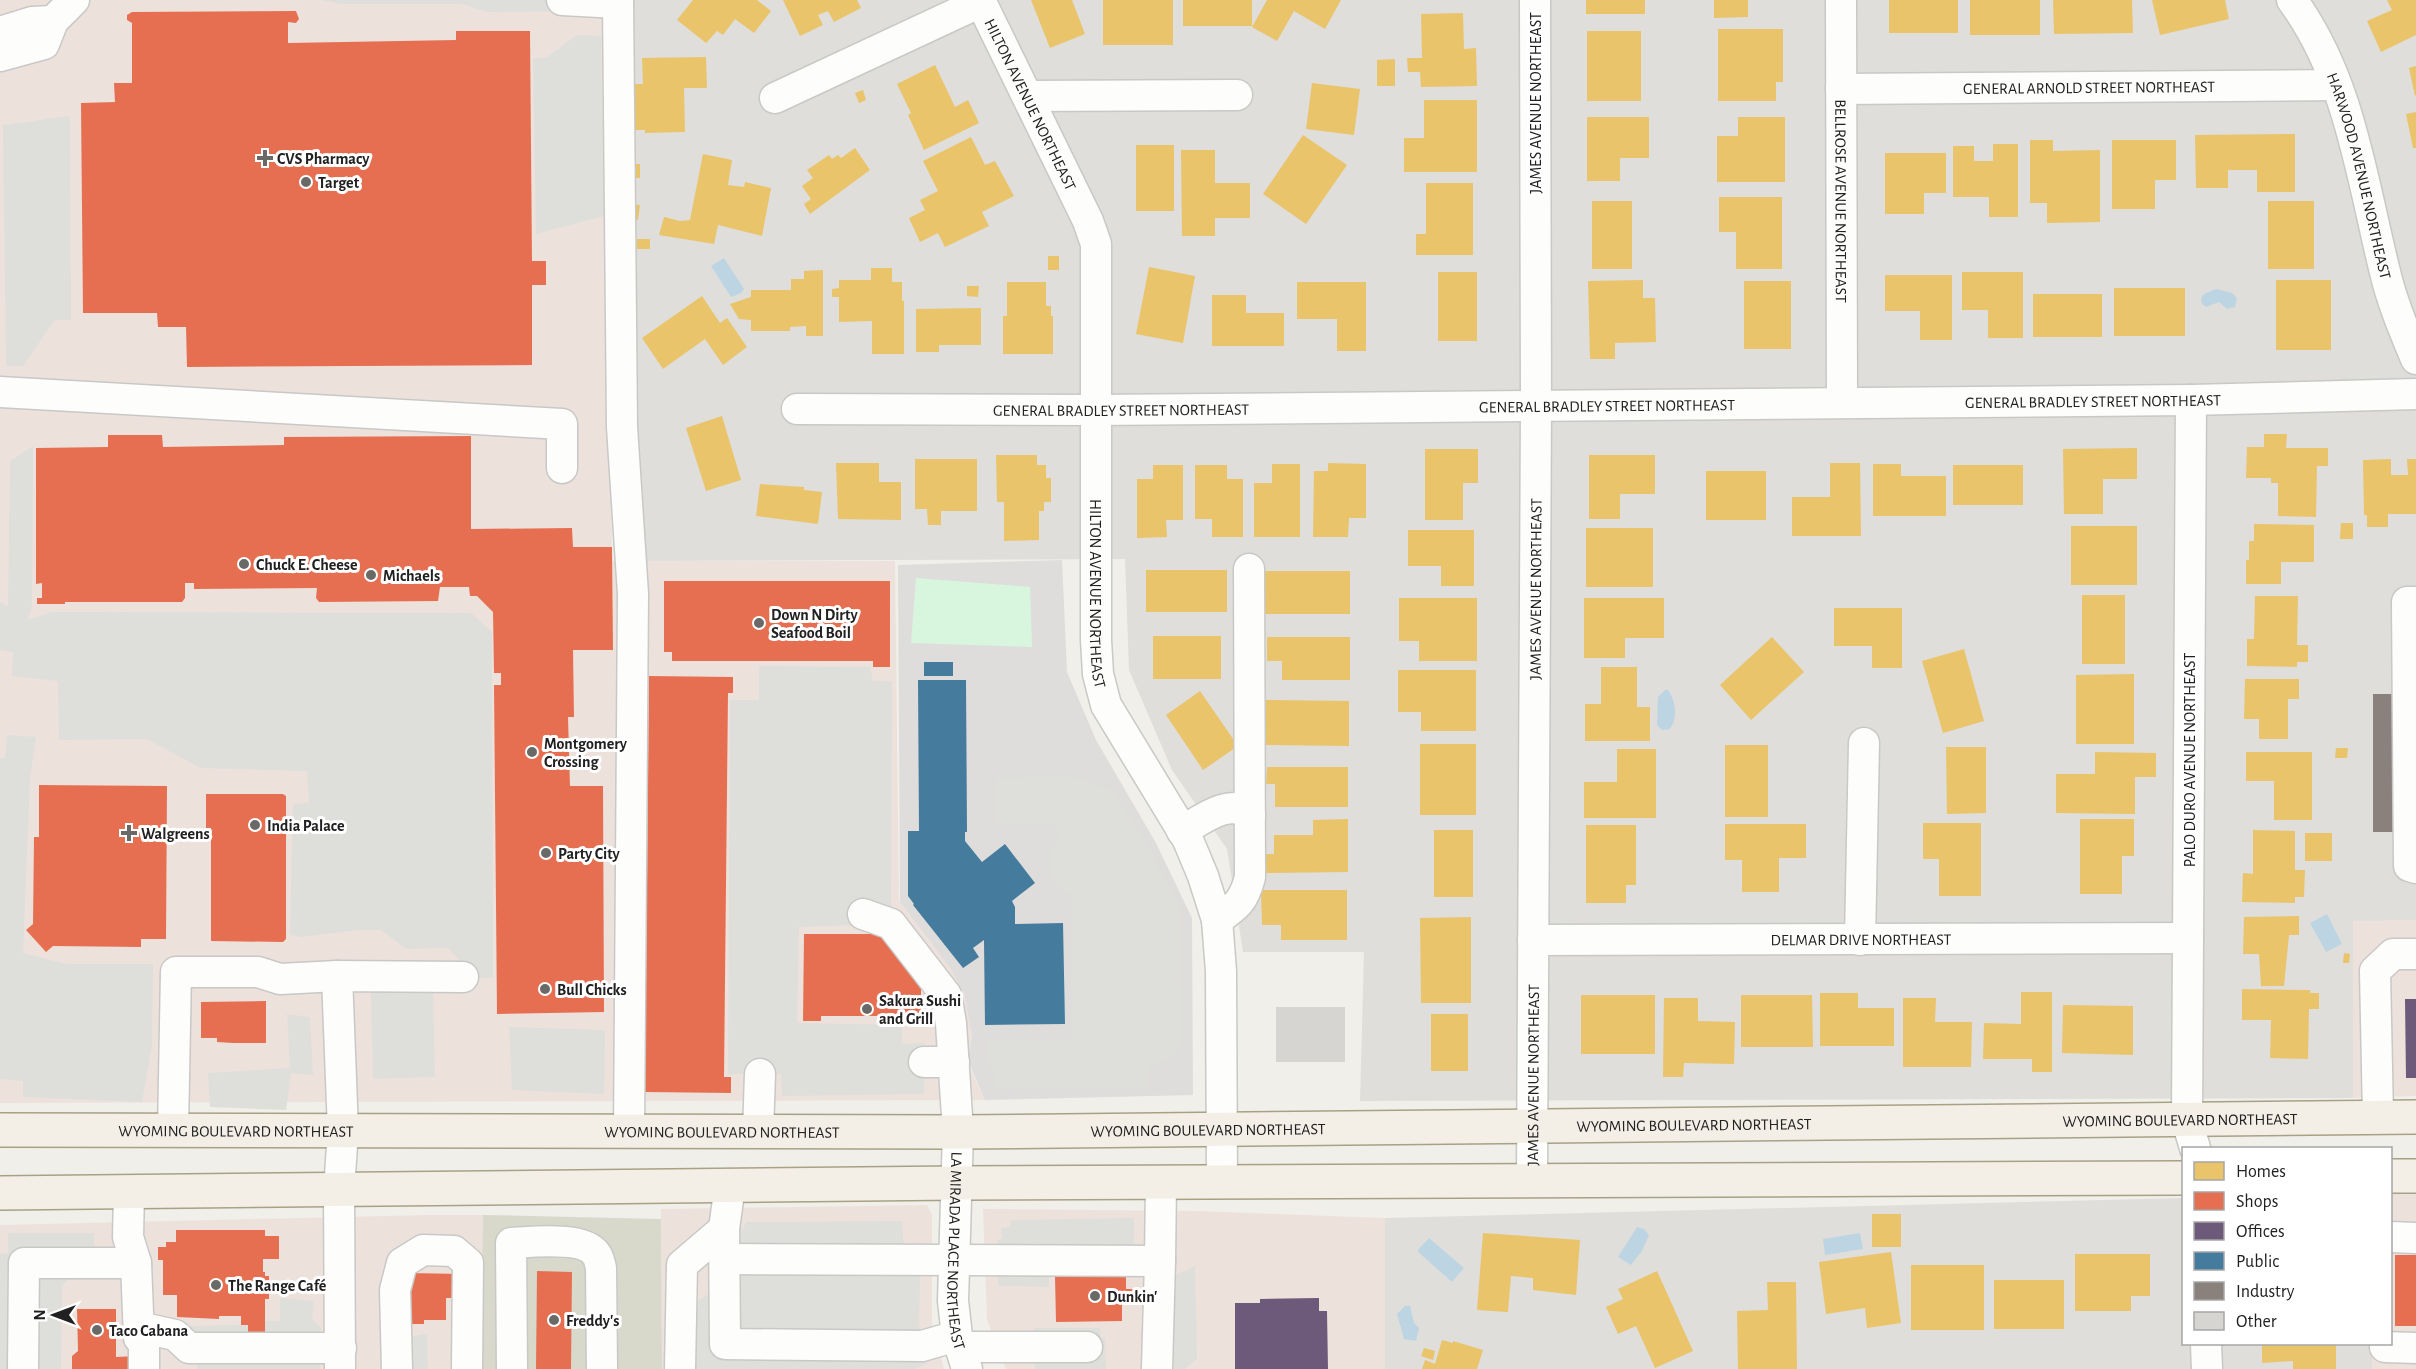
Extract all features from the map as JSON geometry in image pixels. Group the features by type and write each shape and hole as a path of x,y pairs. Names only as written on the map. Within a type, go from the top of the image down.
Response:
{"main road":[{"name":"WYOMING BOULEVARD NORTHEAST","path":"0,1130 958,1132 1533,1126 2191,1135 2378,1117 2416,1117"},
{"path":"2392,1176 2416,1176"},
{"path":"0,1193 1532,1179 2182,1178"}],"street":[{"path":"0,56 44,44 53,21 74,0"},
{"path":"562,0 618,2 622,427 633,594 629,1132"},
{"name":"JAMES AVENUE NORTHEAST","path":"1532,1179 1536,405 1534,0"},
{"name":"BELLROSE AVENUE NORTHEAST","path":"1840,0 1842,402"},
{"name":"HARWOOD AVENUE NORTHEAST","path":"2292,0 2323,52 2350,125 2385,274 2399,321 2416,358"},
{"path":"776,98 981,1"},
{"name":"HILTON AVENUE NORTHEAST","path":"981,1 1088,221 1096,244 1094,410 1098,674 1106,705 1116,726 1182,831 1203,876 1217,920 1221,971 1222,1183"},
{"path":"0,32 32,22 53,21"},
{"name":"GENERAL ARNOLD STREET NORTHEAST","path":"1841,89 2335,85"},
{"path":"1028,96 1237,95"},
{"path":"0,392 562,424 562,468"},
{"name":"GENERAL BRADLEY STREET NORTHEAST","path":"797,409 1094,410 2191,400 2416,394"},
{"name":"PALO DURO AVENUE NORTHEAST","path":"2191,400 2188,938 2191,1135"},
{"path":"1217,920 1240,903 1250,877 1249,569"},
{"path":"2416,602 2407,602 2409,866 2416,868"},
{"path":"1860,940 1864,743"},
{"path":"1182,831 1226,808 1246,811 1250,815"},
{"name":"LA MIRADA PLACE NORTHEAST","path":"863,914 891,924 946,995 951,1023 958,1132 953,1301 961,1351"},
{"name":"DELMAR DRIVE NORTHEAST","path":"1533,940 2188,938"},
{"path":"2378,1117 2375,971 2393,954 2416,954"},
{"path":"173,1131 176,972 258,972 280,979 337,976 463,976"},
{"path":"129,1192 128,1237 136,1263 138,1348 175,1335 188,1358 341,1359 339,1190 343,1131 337,976"},
{"path":"924,1062 954,1062"},
{"path":"758,1132 760,1074"},
{"path":"1157,1369 1161,1183"},
{"path":"730,1185 724,1244 725,1344 922,1346 961,1351 1087,1347"},
{"path":"2392,1237 2416,1238"},
{"path":"512,1369 511,1243 583,1244 596,1253 601,1268 602,1369"},
{"path":"680,1369 682,1265 724,1244 955,1258 1160,1261"},
{"path":"397,1369 395,1290 402,1263 423,1250 454,1251 468,1263 466,1369"},
{"path":"23,1369 24,1263 136,1263"},
{"path":"2206,1345 2207,1369"},
{"path":"2385,1353 2416,1348"}],"shaded area":[{"path":"0,0 627,0 611,410 612,561 895,561 899,898 950,968 964,994 972,1036 968,1064 985,1100 0,1103"},
{"path":"322,0 599,0 599,11 488,12 462,4 341,4"},
{"path":"627,0 2416,0 2416,920 2353,922 2353,1098 1360,1101 1364,952 1243,952 1227,849 1172,770 1129,670 1125,559 641,561 633,411"},
{"path":"577,35 601,36 604,216 536,234 533,59 547,57"},
{"path":"70,116 71,320 55,320 23,366 6,366 3,125"},
{"path":"33,446 32,605 28,620 51,612 471,613 492,632 493,978 476,978 448,948 406,949 381,930 359,930 302,937 290,935 293,804 309,803 307,771 200,768 147,739 59,740 58,681 12,676 13,652 0,650 0,602 8,607 10,461"},
{"path":"1062,560 1067,672 1096,740 1156,843 1192,918 1193,1095 985,1100 968,1061 972,1036 964,994 950,968 900,902 898,565"},
{"path":"759,666 870,667 873,681 892,681 891,924 799,927 797,1023 902,1025 902,1044 924,1043 924,1094 782,1096 781,1074 728,1074 730,700 759,700"},
{"path":"7,735 36,737 30,778 23,953 66,964 153,964 152,1045 142,1102 23,1097 23,1081 0,1079 0,758 5,758"},
{"path":"1072,777 1113,791 1148,847 1180,910 1181,1041 1177,1053 1148,1068 1148,1088 994,1089 994,1067 988,1066 988,1040 1073,1038 1073,921 1070,894 1056,886 1049,870 1050,853 1059,839 1054,823 996,824 997,778"},
{"path":"2416,920 2416,1096 2353,1098 2353,921"},
{"path":"371,993 433,993 435,1077 373,1079"},
{"path":"287,1014 310,1017 313,1075 291,1073 286,1110 210,1107 208,1073 290,1068"},
{"path":"509,1027 605,1030 604,1094 512,1090"},
{"path":"2392,1193 2416,1193 2416,1369 2372,1369 2372,1345 2392,1345"},
{"path":"2182,1198 2182,1345 2372,1345 2372,1369 1385,1369 1385,1218"},
{"path":"927,1205 932,1215 932,1325 944,1369 662,1369 661,1209"},
{"path":"983,1209 1197,1211 1385,1218 1385,1369 1006,1369 987,1320"},
{"path":"483,1215 480,1369 0,1369 0,1225"},
{"name":"Freddy's","path":"483,1215 661,1219 662,1369 480,1369"},
{"path":"1134,1218 1134,1239 1128,1270 1049,1272 1049,1287 998,1286 997,1241 1002,1238 1001,1228 1010,1227 1011,1220"},
{"path":"902,1221 903,1240 920,1278 919,1324 927,1363 916,1369 693,1369 694,1303 715,1290 746,1222"},
{"path":"8,1233 94,1233 94,1252 62,1286 61,1369 0,1369 0,1254 8,1253"},
{"path":"1195,1266 1197,1359 1184,1369 1174,1369 1174,1276"},
{"path":"280,1298 314,1301 312,1320 321,1327 320,1369 197,1369 196,1342 183,1326 248,1325 265,1336 265,1321 280,1321"},
{"path":"1034,1328 1100,1328 1101,1338 1105,1338 1106,1369 1035,1369"},
{"path":"427,1334 428,1369 408,1369 408,1337"}],"green space":[{"path":"916,578 1030,587 1032,647 911,643"}],"water":[{"path":"724,258 744,289 741,293 731,297 711,266"},
{"path":"2216,289 2232,293 2237,298 2235,307 2227,309 2219,302 2206,307 2202,304 2201,298 2204,294"},
{"path":"1668,690 1673,699 1675,715 1670,729 1662,730 1657,725 1658,697"},
{"path":"2327,914 2342,944 2326,952 2310,923"},
{"path":"1637,1227 1644,1229 1649,1235 1642,1251 1631,1265 1618,1257"},
{"path":"1860,1233 1863,1249 1825,1255 1823,1239"},
{"path":"1429,1238 1464,1268 1452,1282 1417,1251"},
{"path":"1405,1306 1410,1306 1414,1323 1419,1328 1416,1341 1404,1339 1397,1314"}],"building: Homes":[{"path":"693,0 757,0 771,11 754,33 735,19 723,35 717,31 706,43 677,20"},
{"path":"783,0 857,0 861,8 834,22 828,11 818,15 823,25 800,36"},
{"path":"1031,0 1072,0 1085,34 1050,48"},
{"path":"1103,0 1173,0 1173,45 1103,45"},
{"path":"1183,0 1252,0 1252,26 1183,26"},
{"path":"1267,0 1341,0 1325,29 1294,11 1277,41 1252,27"},
{"path":"1586,0 1645,0 1645,14 1586,14"},
{"path":"1714,0 1748,0 1748,17 1714,18"},
{"path":"1889,0 1958,0 1958,33 1889,33"},
{"path":"1970,0 2040,0 2040,35 1970,35"},
{"path":"2053,0 2132,0 2133,33 2054,34"},
{"path":"2152,0 2225,0 2229,19 2160,35"},
{"path":"2387,0 2416,0 2416,35 2381,52 2367,21 2392,10"},
{"path":"1463,13 1464,49 1476,48 1477,86 1421,87 1420,72 1408,72 1407,58 1422,58 1421,14"},
{"path":"1718,29 1783,29 1783,82 1776,82 1776,101 1718,101"},
{"path":"1587,31 1641,31 1641,101 1587,101"},
{"path":"706,57 707,88 684,88 685,132 645,133 645,130 632,130 631,84 643,84 642,58"},
{"path":"1395,59 1395,86 1377,86 1377,60"},
{"path":"935,65 955,107 968,100 979,123 924,150 908,115 911,113 897,84"},
{"path":"2416,66 2416,95 2415,96 2409,68"},
{"path":"1312,83 1360,89 1354,135 1306,129"},
{"path":"863,90 866,100 859,103 855,93"},
{"path":"1424,100 1477,100 1477,172 1404,172 1404,138 1424,138"},
{"path":"2416,112 2416,148 2413,148 2406,114"},
{"path":"1587,117 1649,117 1649,158 1620,158 1620,181 1587,181"},
{"path":"1738,117 1785,117 1785,182 1717,182 1717,136 1738,136"},
{"path":"2295,134 2295,192 2257,192 2257,170 2228,170 2228,188 2196,188 2195,135"},
{"path":"1303,135 1347,165 1306,224 1263,194"},
{"path":"971,137 985,165 995,161 1014,196 982,212 989,226 945,247 938,233 920,242 909,218 925,210 920,200 938,191 923,161"},
{"path":"2030,140 2053,140 2053,151 2100,150 2100,222 2047,223 2047,203 2030,203"},
{"path":"2112,140 2176,140 2176,180 2155,180 2155,209 2112,209"},
{"path":"1993,144 2018,144 2018,217 1989,217 1989,197 1953,197 1953,146 1974,146 1974,161 1993,161"},
{"path":"1136,145 1174,145 1174,211 1136,211"},
{"path":"855,148 870,170 810,214 804,204 811,199 802,186 813,178 807,170 829,155 832,159 838,155 841,158"},
{"path":"1181,150 1215,150 1215,183 1250,183 1250,218 1215,218 1215,236 1182,236"},
{"path":"1885,153 1946,153 1946,193 1924,193 1924,214 1885,214"},
{"path":"703,154 732,160 728,185 744,187 745,182 771,188 762,236 718,225 714,244 659,235 664,217 680,221 690,220"},
{"path":"628,164 640,164 640,178 628,178"},
{"path":"1426,183 1473,183 1473,255 1416,255 1416,234 1426,234"},
{"path":"1719,197 1782,197 1782,269 1736,269 1736,232 1719,232"},
{"path":"1592,201 1632,201 1632,269 1592,269"},
{"path":"2268,201 2314,201 2314,269 2268,269"},
{"path":"628,204 640,205 638,220 628,218"},
{"path":"637,239 650,239 650,249 637,249"},
{"path":"1048,256 1059,256 1059,270 1048,270"},
{"path":"1149,267 1195,276 1183,343 1136,334"},
{"path":"871,268 892,268 892,282 902,282 904,354 872,354 872,321 839,322 839,297 832,297 832,289 839,288 839,280 871,280"},
{"path":"823,270 823,336 806,336 806,326 790,327 790,331 751,331 751,320 739,319 730,304 751,297 751,290 791,290 791,279 804,279 804,271"},
{"path":"1438,272 1477,272 1477,341 1438,341"},
{"path":"1962,272 2023,272 2023,338 1988,338 1988,310 1962,310"},
{"path":"1885,275 1952,275 1952,340 1920,340 1920,311 1885,311"},
{"path":"1643,280 1643,298 1655,298 1656,342 1615,343 1615,359 1590,359 1588,281"},
{"path":"2276,280 2331,280 2331,350 2276,350"},
{"path":"1744,281 1791,281 1791,349 1744,349"},
{"path":"1007,282 1046,282 1046,306 1051,306 1051,316 1053,316 1053,354 1003,354 1003,316 1007,316"},
{"path":"1297,282 1366,282 1366,351 1337,351 1337,319 1297,319"},
{"path":"967,286 979,286 978,297 967,296"},
{"path":"2114,288 2185,288 2185,336 2114,336"},
{"path":"2033,294 2102,294 2102,337 2033,337"},
{"path":"1212,295 1246,295 1246,313 1284,313 1284,346 1212,346"},
{"path":"702,296 720,323 727,318 747,347 723,365 705,339 663,369 642,338"},
{"path":"981,308 981,345 939,345 939,352 916,352 916,309"},
{"path":"722,416 741,480 706,491 686,428"},
{"path":"2264,434 2287,434 2286,448 2328,448 2328,466 2317,466 2316,517 2278,516 2278,483 2271,483 2271,478 2246,478 2247,447 2264,447"},
{"path":"2137,448 2137,479 2103,479 2103,514 2064,514 2063,449"},
{"path":"1425,449 1478,449 1478,483 1463,483 1463,520 1425,520"},
{"path":"996,455 1037,455 1037,465 1046,465 1046,478 1051,478 1051,502 1044,502 1044,511 1039,511 1039,540 1004,541 1004,502 997,502"},
{"path":"1589,455 1655,455 1655,494 1620,494 1620,519 1589,519"},
{"path":"915,459 977,459 977,511 941,511 941,525 928,525 927,509 915,509"},
{"path":"2391,459 2391,475 2408,475 2407,459 2416,459 2416,514 2388,514 2388,527 2367,527 2367,515 2364,515 2363,460"},
{"path":"836,463 879,463 879,482 901,482 901,520 838,519"},
{"path":"1328,463 1366,464 1366,518 1349,518 1348,537 1313,537 1314,471 1328,471"},
{"path":"1830,463 1860,463 1861,536 1792,536 1792,497 1830,497"},
{"path":"1272,464 1300,464 1300,537 1254,537 1254,483 1272,483"},
{"path":"1873,464 1901,464 1901,476 1946,476 1946,516 1873,516"},
{"path":"1153,465 1183,465 1183,520 1166,520 1167,537 1137,538 1137,479 1153,479"},
{"path":"1195,465 1227,465 1227,479 1243,479 1243,537 1212,537 1212,519 1195,519"},
{"path":"1953,465 2023,465 2023,505 1953,505"},
{"path":"1706,471 1766,471 1766,520 1706,520"},
{"path":"760,484 804,487 804,490 822,492 818,524 756,516"},
{"path":"2341,523 2353,523 2353,539 2340,539"},
{"path":"2254,524 2314,525 2314,562 2281,562 2281,584 2246,584 2246,560 2249,560 2249,541 2254,541"},
{"path":"2071,526 2137,526 2137,585 2071,585"},
{"path":"1586,528 1653,528 1653,587 1586,587"},
{"path":"1408,530 1474,530 1474,586 1441,586 1441,566 1408,566"},
{"path":"1146,570 1227,570 1227,612 1146,612"},
{"path":"1265,571 1350,571 1350,614 1265,614"},
{"path":"2082,595 2125,595 2125,664 2082,664"},
{"path":"2255,596 2298,596 2297,645 2308,645 2308,662 2297,662 2297,667 2247,666 2247,639 2254,639"},
{"path":"1399,598 1477,598 1477,661 1419,661 1419,641 1399,641"},
{"path":"1584,598 1664,598 1664,638 1625,638 1625,658 1584,658"},
{"path":"1834,608 1902,608 1902,668 1872,668 1872,646 1834,646"},
{"path":"1153,636 1221,636 1221,679 1153,679"},
{"path":"1267,637 1350,637 1350,680 1282,680 1282,661 1267,661"},
{"path":"1772,637 1804,672 1751,720 1720,685"},
{"path":"1964,649 1984,721 1943,733 1922,661"},
{"path":"1601,667 1637,667 1637,707 1650,707 1650,741 1585,741 1585,704 1601,704"},
{"path":"1398,670 1476,670 1476,731 1421,731 1421,712 1398,712"},
{"path":"2134,674 2134,744 2076,744 2076,675"},
{"path":"2245,679 2299,679 2299,699 2288,699 2288,739 2259,739 2259,719 2244,719"},
{"path":"1200,691 1238,746 1203,770 1166,715"},
{"path":"1264,700 1349,701 1349,746 1264,745"},
{"path":"1420,744 1476,744 1476,815 1420,815"},
{"path":"1725,745 1768,745 1768,817 1725,817"},
{"path":"1946,747 1986,747 1986,813 1947,814"},
{"path":"2336,748 2348,748 2347,758 2335,758"},
{"path":"1617,749 1656,749 1656,818 1584,818 1584,782 1617,782"},
{"path":"2095,752 2156,753 2156,777 2135,777 2135,814 2056,813 2056,774 2095,774"},
{"path":"2246,752 2312,752 2312,820 2274,820 2274,781 2246,781"},
{"path":"1267,767 1348,767 1348,807 1275,807 1275,784 1266,784"},
{"path":"1348,819 1348,872 1264,873 1264,854 1274,854 1274,835 1313,835 1313,820"},
{"path":"2080,819 2134,819 2134,856 2122,856 2122,894 2080,894"},
{"path":"1923,823 1981,823 1981,896 1939,896 1939,859 1923,859"},
{"path":"1725,824 1806,824 1806,858 1779,858 1779,892 1742,892 1742,860 1725,860"},
{"path":"1586,825 1636,825 1636,885 1626,885 1626,903 1586,903"},
{"path":"1434,830 1473,830 1473,897 1434,897"},
{"path":"2253,830 2295,831 2295,870 2305,870 2304,897 2295,897 2295,903 2242,902 2243,873 2253,874"},
{"path":"2305,833 2332,833 2332,861 2305,861"},
{"path":"1261,890 1347,890 1347,940 1281,940 1281,925 1262,925"},
{"path":"2299,916 2299,935 2289,935 2284,986 2261,986 2259,954 2243,954 2244,917"},
{"path":"1471,917 1471,1003 1421,1003 1420,918"},
{"path":"2344,953 2350,954 2349,963 2343,963"},
{"path":"2242,989 2310,990 2310,993 2319,993 2319,1009 2309,1009 2308,1059 2270,1058 2271,1020 2242,1020"},
{"path":"2021,992 2052,992 2052,1072 2032,1072 2032,1059 1983,1059 1984,1023 2021,1024"},
{"path":"1820,993 1858,993 1858,1008 1894,1008 1894,1046 1820,1046"},
{"path":"1581,995 1655,995 1655,1054 1581,1054"},
{"path":"1741,995 1812,995 1813,1047 1741,1047"},
{"path":"1664,998 1698,998 1698,1021 1735,1022 1734,1064 1684,1063 1683,1077 1663,1077"},
{"path":"1903,998 1936,998 1935,1022 1972,1022 1971,1067 1903,1067"},
{"path":"2063,1005 2133,1006 2133,1055 2062,1053"},
{"path":"1431,1014 1468,1014 1468,1071 1431,1071"},
{"path":"1872,1214 1901,1214 1901,1247 1872,1247"},
{"path":"1483,1233 1580,1240 1576,1295 1533,1290 1533,1278 1511,1276 1508,1312 1477,1310"},
{"path":"1891,1252 1901,1323 1867,1328 1865,1308 1826,1314 1819,1262"},
{"path":"2075,1254 2150,1254 2150,1296 2131,1296 2131,1311 2075,1311"},
{"path":"1911,1265 1984,1265 1984,1330 1911,1330"},
{"path":"1657,1271 1693,1351 1655,1368 1636,1326 1618,1334 1606,1307 1623,1299 1618,1289"},
{"path":"1994,1280 2064,1280 2064,1329 1994,1329"},
{"path":"1767,1282 1796,1282 1797,1369 1738,1369 1737,1311 1768,1310"},
{"path":"1442,1340 1483,1350 1477,1369 1422,1369 1425,1360 1435,1364"},
{"path":"2262,1345 2336,1345 2336,1369 2293,1369 2293,1361 2262,1363"},
{"path":"1424,1348 1435,1351 1433,1360 1421,1356"}],"building: Shops":[{"name":"Target","path":"296,11 299,19 296,23 288,22 288,43 456,40 456,31 530,31 532,261 546,261 546,285 532,285 532,365 187,367 186,327 158,327 157,313 83,313 81,103 115,102 114,83 132,83 132,23 127,20 127,15 132,12"},
{"name":"Montgomery Crossing","path":"108,435 162,435 163,447 284,445 284,437 471,436 471,529 572,528 573,547 612,547 613,650 573,650 574,717 568,717 570,786 603,786 604,1012 497,1014 494,685 501,685 501,673 494,673 493,612 477,596 470,596 469,587 440,587 438,601 319,602 316,598 317,588 194,589 194,583 185,583 185,598 182,602 37,604 37,598 42,598 42,583 36,584 36,448 108,447"},
{"path":"664,581 890,581 890,667 873,667 873,661 672,661 672,652 664,652"},
{"path":"649,676 733,677 733,693 728,693 724,1077 731,1077 731,1093 645,1092"},
{"name":"Walgreens","path":"39,785 167,786 166,939 141,939 141,947 53,946 46,952 26,930 33,924 34,837 39,837"},
{"path":"206,794 283,794 286,796 286,939 283,942 211,941 211,828 206,828"},
{"path":"804,934 885,934 921,983 921,1021 903,1021 903,1016 821,1016 821,1021 803,1021"},
{"path":"266,1001 266,1043 217,1042 217,1038 201,1038 201,1002"},
{"name":"The Range Café","path":"176,1230 265,1230 265,1236 279,1236 279,1259 263,1259 263,1272 265,1276 269,1276 269,1299 265,1299 265,1336 248,1336 248,1325 241,1325 241,1316 219,1316 219,1319 177,1317 177,1295 163,1295 163,1260 158,1260 158,1247 166,1247 166,1242 176,1242"},
{"path":"2395,1255 2416,1255 2416,1326 2395,1326"},
{"name":"Freddy's","path":"537,1271 572,1272 571,1369 536,1369"},
{"path":"408,1273 463,1274 462,1298 446,1298 446,1320 424,1320 424,1324 407,1324"},
{"name":"Dunkin'","path":"1126,1275 1126,1289 1134,1289 1134,1304 1122,1304 1122,1321 1056,1322 1055,1276"},
{"name":"Taco Cabana","path":"77,1309 116,1309 116,1357 137,1356 138,1369 72,1369 72,1356 78,1351"}],"building: Offices":[{"path":"2405,999 2416,999 2416,1078 2406,1078"},
{"path":"1319,1298 1319,1311 1327,1311 1328,1369 1235,1369 1235,1303 1260,1303 1260,1299"}],"building: Public":[{"path":"924,662 953,662 953,676 924,676"},
{"path":"918,680 966,680 967,832 965,832 965,841 982,862 1005,844 1035,883 1012,901 1015,907 1015,924 1063,923 1065,1024 985,1025 984,940 973,948 979,957 963,968 908,896 908,831 919,831"}],"building: Industry":[{"path":"2373,694 2392,694 2393,832 2373,832"}],"building: Other":[{"path":"1276,1007 1345,1007 1345,1062 1276,1062"}],"place":[{"name":"CVS Pharmacy","path":"265,158"},
{"name":"Target","path":"306,182"},
{"name":"Chuck E. Cheese","path":"244,564"},
{"name":"Michaels","path":"371,575"},
{"name":"Down N Dirty Seafood Boil","path":"759,623"},
{"name":"Montgomery Crossing","path":"532,752"},
{"name":"India Palace","path":"255,825"},
{"name":"Walgreens","path":"129,833"},
{"name":"Party City","path":"546,853"},
{"name":"Bull Chicks","path":"545,989"},
{"name":"Sakura Sushi and Grill","path":"867,1009"},
{"name":"The Range Café","path":"216,1285"},
{"name":"Dunkin'","path":"1095,1296"},
{"name":"Freddy's","path":"554,1320"},
{"name":"Taco Cabana","path":"97,1330"}]}
